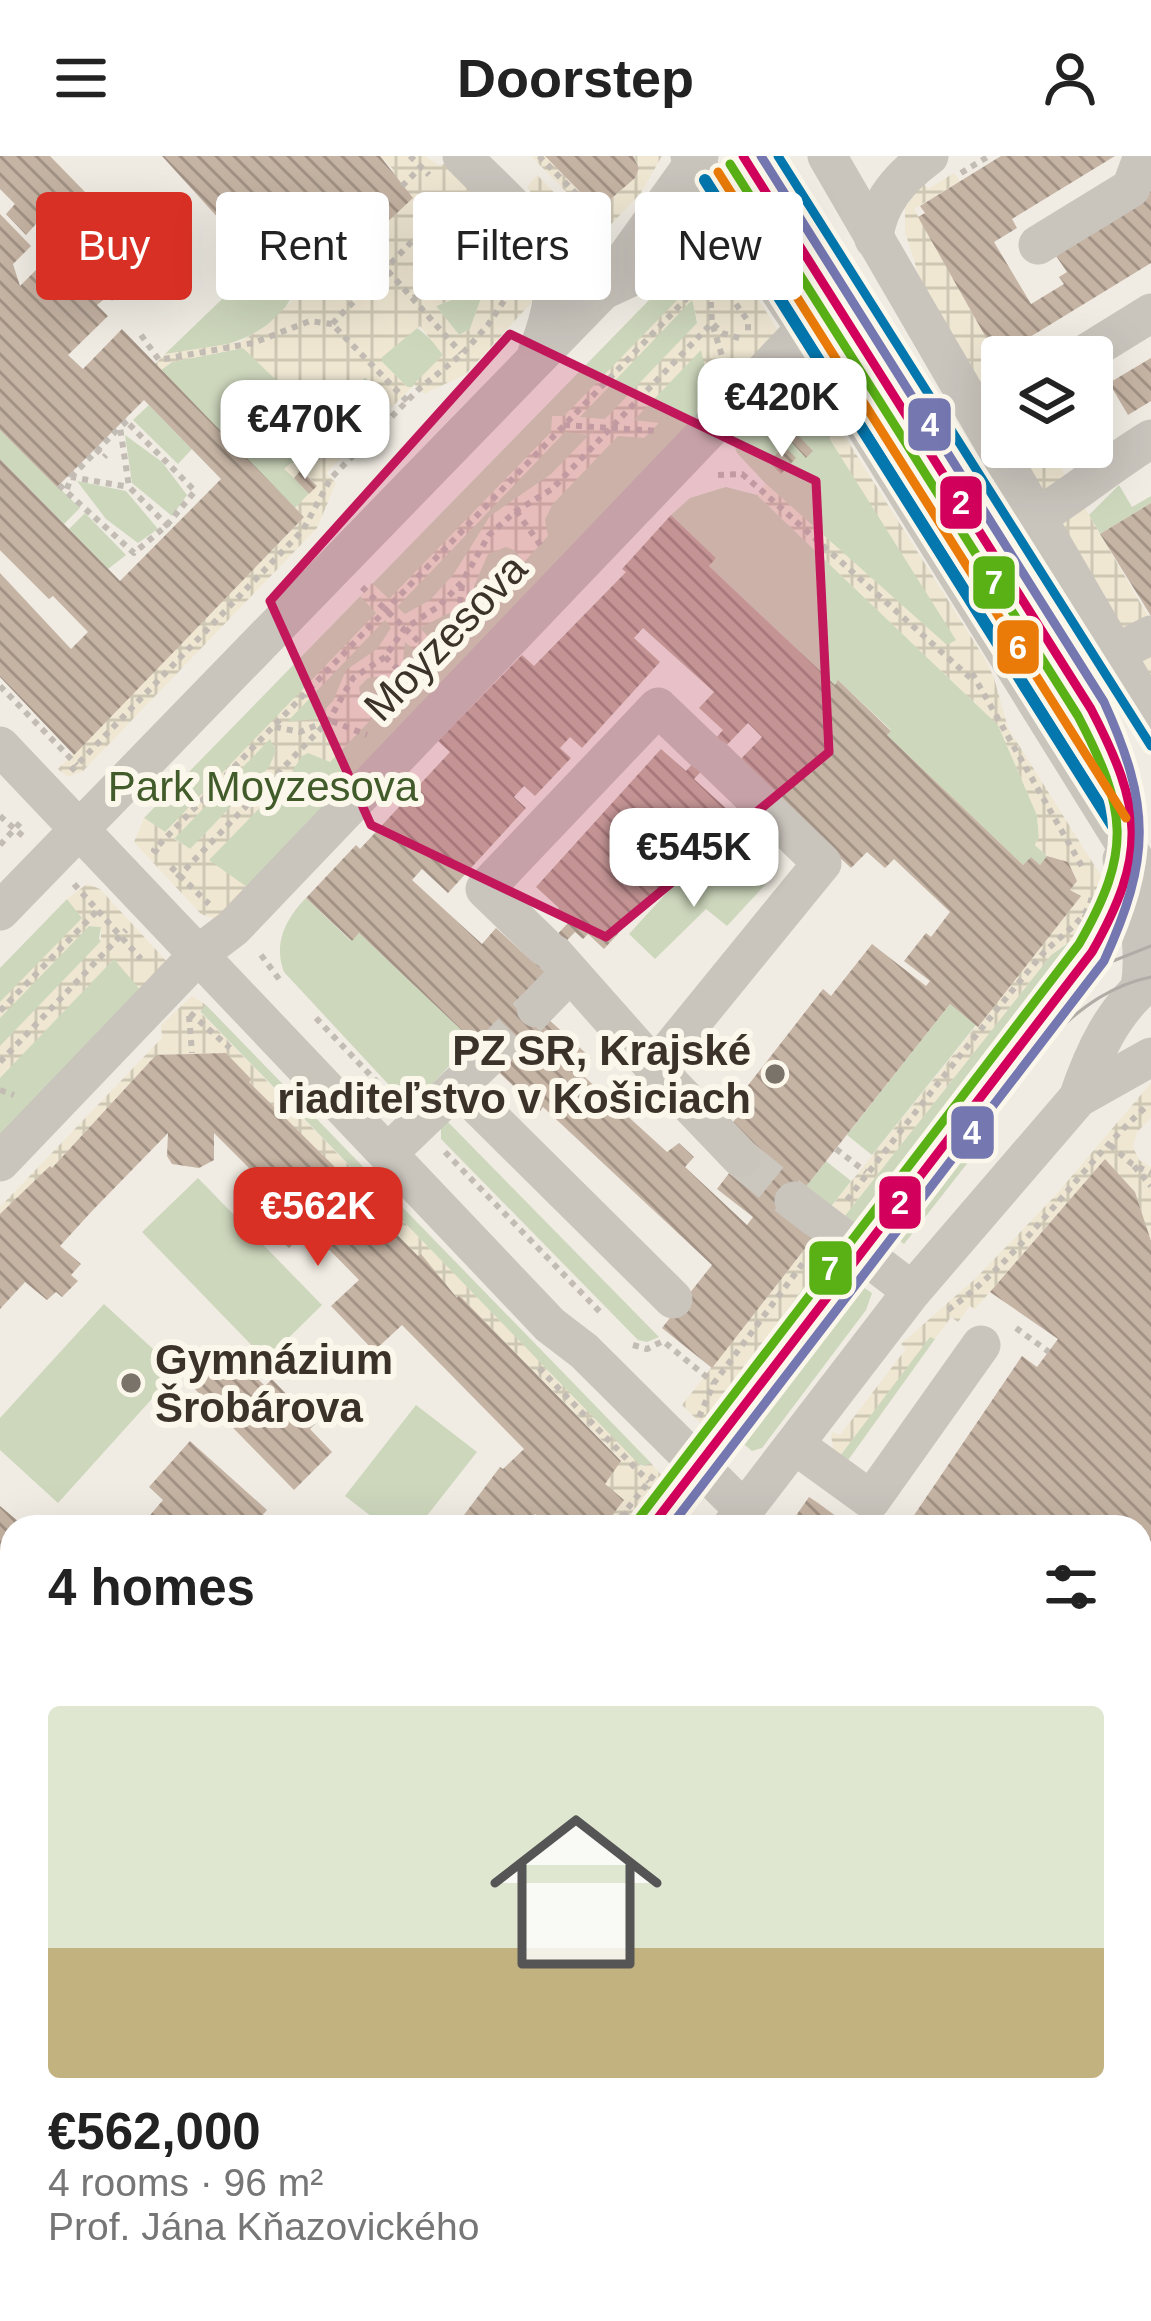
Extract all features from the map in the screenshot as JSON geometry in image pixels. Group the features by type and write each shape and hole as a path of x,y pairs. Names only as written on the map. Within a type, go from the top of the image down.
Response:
{"street":[{"path":"462,156 541,238 553,262 556,292 534,361"},
{"path":"752,156 753,192"},
{"path":"874,238 883,203 911,169 929,156"},
{"path":"1038,244 1131,188 1143,156"},
{"path":"611,279 697,157 718,192"},
{"path":"826,160 1151,714"},
{"path":"0,911 593,300"},
{"path":"786,300 1151,886"},
{"path":"1113,337 1151,314"},
{"name":"Moyzesova","path":"0,1162 211,964 233,928 805,329"},
{"path":"1113,447 1151,439"},
{"path":"1036,518 1076,494 1090,468"},
{"path":"1115,653 1151,635"},
{"path":"655,1068 822,863 658,706 485,889 556,958 655,1068 741,1158"},
{"path":"0,746 550,1325 584,1351 734,1515"},
{"path":"1107,818 1151,854"},
{"path":"739,1515 795,1445 923,1306 1078,1098 1095,1047 1147,981 1136,899 1107,818"},
{"path":"536,1008 556,958"},
{"path":"1078,1098 1151,1057"},
{"path":"388,1154 472,1073 673,1299"},
{"path":"794,1201 923,1306"},
{"path":"795,1445 871,1500 981,1345"}],"path":[{"path":"539,156 604,222 617,208"},
{"path":"402,186 421,167"},
{"path":"389,267 413,241"},
{"path":"389,271 462,354"},
{"path":"332,324 356,300"},
{"path":"0,845 238,592 303,530 331,478 407,401 462,354 505,300"},
{"path":"154,850 685,300"},
{"path":"141,334 160,360 253,343 310,321 332,324 407,401"},
{"path":"0,1062 328,721 353,678 386,658 404,629 439,606 462,582 481,546 516,511 551,489 712,323 732,339 746,340 757,334"},
{"path":"124,423 195,491 169,527 134,553 63,487 124,423"},
{"path":"124,423 129,487"},
{"path":"705,476 742,474 975,682"},
{"path":"71,477 129,487 169,527"},
{"path":"516,511 544,550"},
{"path":"303,530 464,686"},
{"path":"462,582 460,603 466,632"},
{"path":"386,658 415,685"},
{"path":"0,686 77,765"},
{"path":"274,727 300,732 328,721 367,735"},
{"path":"0,1010 98,910"},
{"path":"714,1383 826,1226 1044,952 1084,914"},
{"path":"192,1053 189,1012 211,964"},
{"path":"923,1306 969,1295 1032,1237 1151,1102"},
{"path":"1110,1145 1151,1186"},
{"path":"836,1149 868,1173"},
{"path":"1132,1164 1151,1173"},
{"path":"969,1295 980,1303"}],"highlighted area":[{"path":"510,334 816,481 829,752 606,937 371,825 270,601"}],"green space":[{"path":"832,257 1087,658 1071,668 1049,636 1043,639 986,553 979,558 958,530 803,285 803,269 806,273"},
{"path":"221,300 290,300 264,327 246,337 165,354"},
{"path":"451,300 480,300 470,329 459,335 436,306"},
{"name":"Park Moyzesova","path":"649,300 693,300 714,409 251,890 144,818"},
{"path":"415,326 443,355 407,387 382,357"},
{"path":"243,348 339,399 366,377 392,403 382,417 371,407 316,463 291,463 285,468 309,494 295,508 161,370 172,362"},
{"path":"783,364 957,640 947,646 737,453 728,427"},
{"path":"149,405 192,449 178,464 133,420"},
{"path":"0,430 80,508 64,524 0,459"},
{"path":"125,435 162,462 187,495 172,516 132,483"},
{"path":"77,481 126,491 158,529 138,543 106,519"},
{"path":"1119,485 1132,507 1151,496 1151,503 1100,534 1089,515"},
{"path":"726,487 757,495 998,725 1037,815 1035,845 1047,856 1040,865 1031,857 1023,865 887,735 891,730 839,681 835,685 709,566 716,558 671,515 690,498"},
{"path":"85,513 126,555 108,569 69,529"},
{"path":"728,814 764,847 746,867 765,885 727,926 706,909 655,959 629,934 704,852 698,846"},
{"path":"306,898 351,941 359,933 473,1041 415,1102 402,1099 284,972 283,932"},
{"name":"Park Moyzesova","path":"67,899 89,926 101,927 99,939 148,999 0,1152 0,968"},
{"path":"1071,941 1080,946 993,1059 1015,1077 983,1118 995,1128 904,1244 873,1220 863,1231 843,1218 1051,955"},
{"path":"950,1004 976,1025 872,1155 847,1135"},
{"path":"206,1005 651,1463 648,1467 638,1464 200,1011"},
{"path":"446,1120 659,1337 638,1340 441,1139"},
{"path":"826,1161 851,1181 830,1208 804,1189"},
{"path":"198,1178 322,1305 266,1360 142,1232"},
{"path":"829,1253 842,1262 837,1270 872,1293 866,1310 762,1448 752,1451 720,1424 712,1433 708,1430 724,1394"},
{"path":"104,1304 177,1371 58,1503 0,1450 0,1418"},
{"path":"930,1336 935,1339 846,1463 839,1457"},
{"path":"416,1405 477,1452 427,1515 370,1515 345,1496"}],"shaded area":[{"path":"380,156 425,156 438,165 446,164 474,192 413,192 413,300 451,300 436,306 459,335 470,329 480,300 532,300 466,374 424,394 414,384 443,355 420,326 382,357 412,387 392,407 365,377 339,399 302,405 243,348 172,362 161,370 155,364 165,354 240,342 293,300 389,300 389,192 378,192 393,169"},
{"path":"531,156 545,156 580,192 566,192"},
{"path":"633,156 662,156 641,192 635,192 635,199 611,224 611,199 635,178 639,167"},
{"path":"954,173 960,181 914,209 985,336 981,336 981,384 919,276 905,232 905,208 922,182 928,189"},
{"path":"537,175 554,192 531,192 527,187"},
{"path":"677,300 692,300 758,300 985,659 1008,728 1113,895 1106,917 1082,948 1070,941 1051,955 843,1218 830,1208 1081,896 1070,890 1077,881 1068,862 1047,856 1035,845 1037,815 998,725 757,495 766,484 947,645 956,640 773,349 714,409 701,350 634,420 659,423 644,438 618,436 552,505 545,520 548,536 524,562 506,547 488,554 474,586 472,616 461,627 449,613 420,628 440,649 428,662 405,642 403,659 421,668 400,689 382,676 368,678 359,687 361,699 373,704 388,702 330,762 308,753 302,756 286,781 209,860 251,890 215,919 201,914 134,842 144,818 165,832 376,613 360,596 372,583 389,599 551,432 552,416 564,416","holes":["692,300 698,322 605,419 580,417","565,432 589,435 551,474 490,516 453,575 430,600 405,614 397,607","385,620 391,628 377,649 346,670 333,701 315,719 287,722","270,739 276,751 269,767 190,849 174,839"]},
{"path":"371,407 382,417 326,473 336,483 317,528 83,771 68,777 58,769 304,517 295,508 317,485 302,471 294,478 284,469 291,463 316,463"},
{"path":"1029,468 1061,468 1151,621 1151,677"},
{"path":"87,884 100,889 169,964 148,999 114,959 0,1078 0,1046 101,941 101,927 89,926 0,1018 0,1002 82,918 67,899"},
{"path":"192,996 206,1005 200,1012 628,1453 642,1467 651,1463 668,1483 639,1506 649,1515 604,1515 605,1484 621,1460 457,1298 226,1053 156,1055 52,1168 0,1214 0,1207 162,1038 161,1025"},
{"path":"1151,1083 1151,1118 1137,1132 1133,1147 1139,1160 1151,1167 1151,1241 1135,1192 1105,1159 975,1309 970,1306 958,1322 951,1317 935,1339 930,1337 839,1457 831,1435 840,1435 906,1349 901,1344 976,1278 1054,1197"},
{"path":"814,1237 829,1253 724,1394 708,1430 682,1405"}],"building":[{"path":"0,156 50,156 85,192 36,192 36,224 26,235 6,214 15,204 0,189"},
{"path":"162,156 380,156 413,198 389,220 389,192 216,192 216,216"},
{"path":"545,156 633,156 639,168 635,178 611,199 611,192 580,192"},
{"path":"1001,156 1115,156 1012,219 1017,228 994,242 1031,304 1064,284 1059,277 1067,272 1052,250 1151,191 1151,263 1031,336 985,336 918,217 925,213 920,206"},
{"path":"0,214 31,246 13,264 20,286 36,270 36,300 103,300 97,305 108,316 68,355 83,369 122,329 304,517 74,755 0,677 0,573 71,649 88,632 0,550 0,459 120,581 221,479 144,400 57,487 0,430"},
{"path":"1151,358 1151,401 1128,415 1113,390 1113,381"},
{"path":"791,428 813,451 806,458 784,434"},
{"path":"784,446 796,458 781,474 769,462"},
{"path":"301,470 317,486 309,494 294,478"},
{"path":"1151,503 1151,616 1100,534"},
{"path":"671,515 716,558 709,566 835,685 838,680 891,731 887,735 1023,865 1031,857 1040,865 1047,856 1068,862 1077,881 1070,890 1081,896 978,1027 950,1004 804,1189 814,1237 712,1368 662,1328 712,1265 543,1107 540,1111 359,933 352,941 306,898 356,845 360,849 450,752 438,741 522,655 534,666 626,572 622,569","holes":["643,628 714,692 699,708 723,730 686,771 661,749 536,887 568,923 532,961 496,928 482,944 412,880 422,869 448,893 526,808 514,797 524,786 535,796 571,758 560,748 570,737 582,748 660,662 634,638","748,723 762,737 738,762 851,868 867,852 885,868 894,859 950,912 904,961 930,981 926,986 872,944 831,996 823,989 739,1097 747,1104 727,1130 749,1147 717,1189 753,1217 747,1225 685,1167 694,1157 679,1143 667,1152 578,1071 591,1058 524,997 546,973 540,968 575,932 583,939 588,934 604,949 730,812 694,779"]},
{"path":"226,1053 351,1188 421,1254 457,1298 459,1295 621,1461 605,1484 624,1500 612,1515 464,1515 500,1467 524,1449 402,1325 374,1351 331,1306 359,1280 309,1229 289,1248 262,1224 253,1211 273,1192 214,1133 214,1160 199,1168 172,1164 167,1156 168,1133 92,1211 60,1246 81,1264 71,1275 78,1281 62,1297 56,1292 47,1300 25,1282 0,1309 0,1214 52,1168 156,1055"},
{"path":"1105,1159 1135,1192 1151,1241 1151,1515 914,1515 1022,1356 1037,1367 1058,1339 990,1292"},
{"path":"224,1346 265,1386 272,1379 315,1424 310,1429 332,1452 294,1490 188,1382"},
{"path":"190,1441 267,1510 263,1515 150,1515 163,1500 149,1487"},
{"path":"809,1497 834,1515 796,1515"}],"tunnel":[{"path":"485,1060 536,1008"},
{"path":"741,1158 794,1201"}],"tram line":[{"name":"4","path":"679,1515 1104,961 1130,892 1139,832 1130,772 1104,702 761,156"},
{"path":"1039,1021 1108,963 1151,946"},
{"path":"1055,1033 1099,998 1151,977"}],"transit line":[{"name":"2","path":"660,1515 1092,952 1123,886 1132,831 1121,775 1091,709 743,156"},
{"path":"778,156 1151,746"},
{"name":"7","path":"641,1515 1079,944 1109,882 1117,830 1106,778 1078,716 730,164"},
{"name":"6","path":"718,172 1126,818"},
{"path":"705,180 1113,826"}],"place":[{"name":"PZ SR, Krajské riaditeľstvo v Košiciach","path":"775,1074"},
{"name":"Gymnázium Šrobárova","path":"131,1383"}]}
